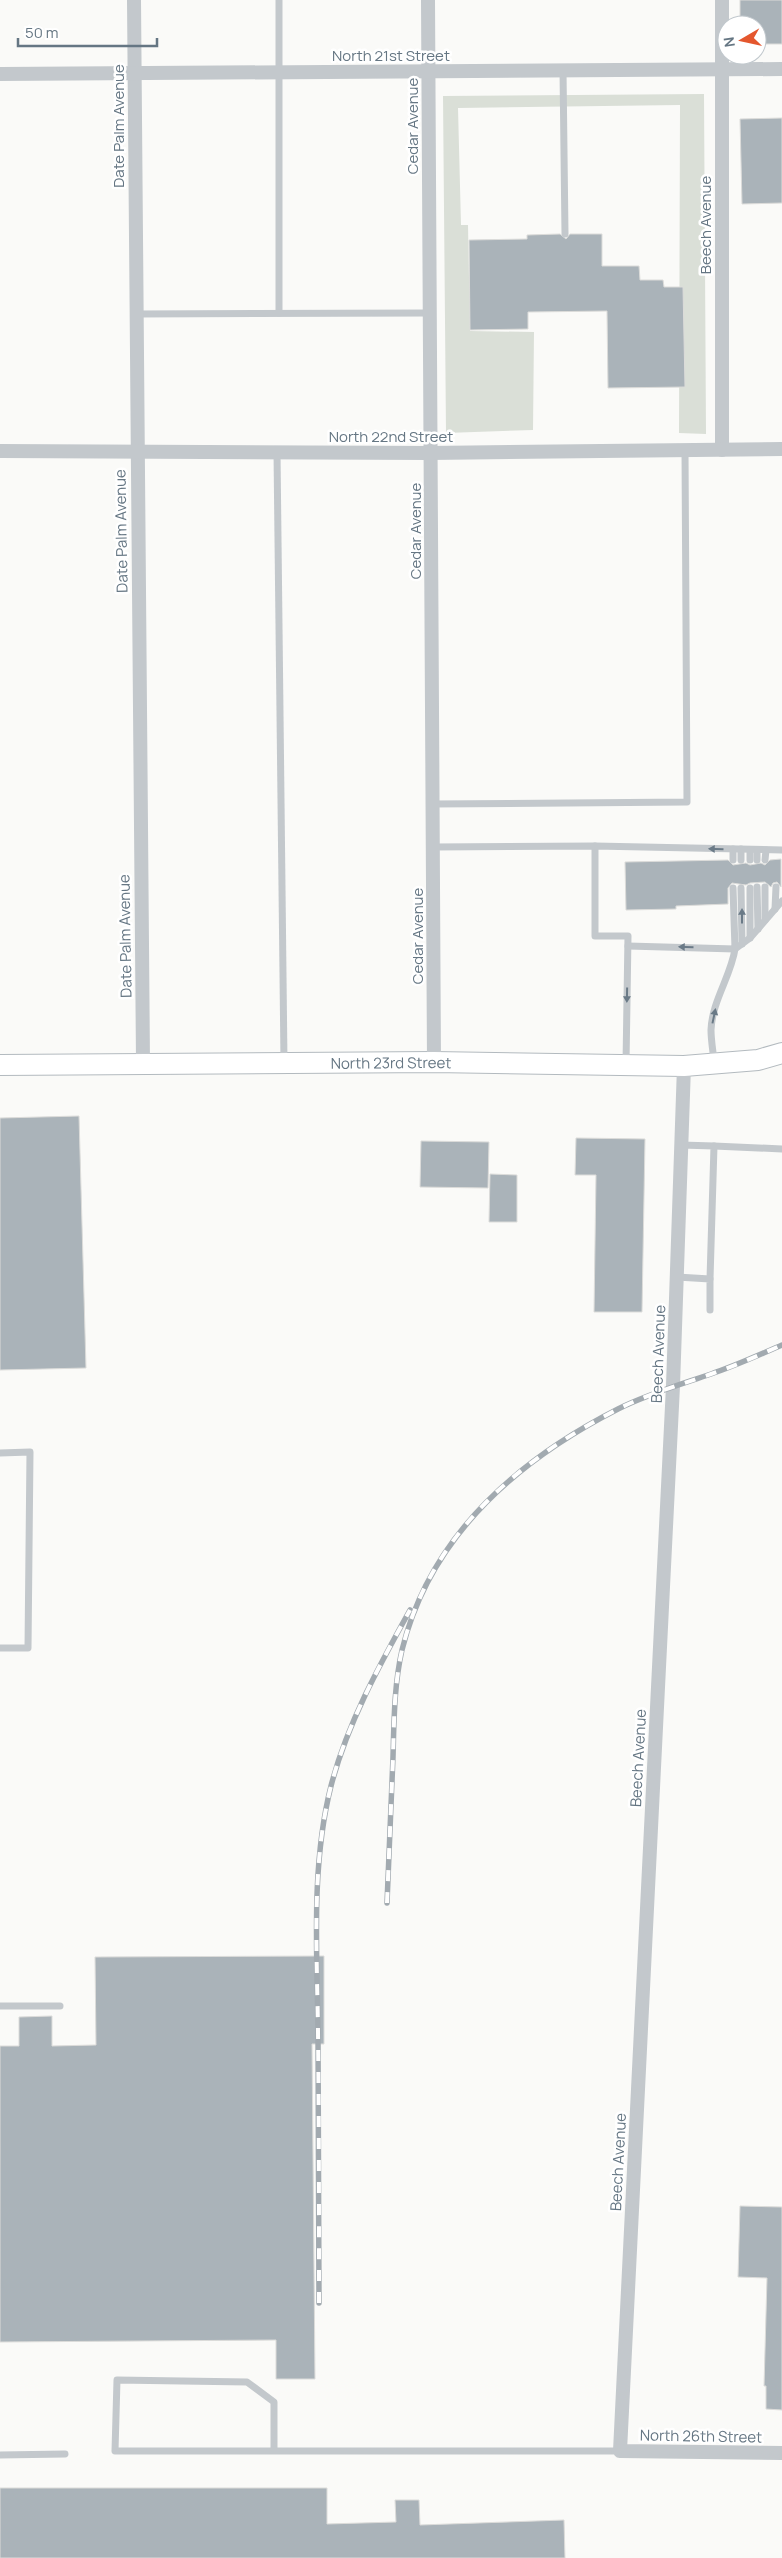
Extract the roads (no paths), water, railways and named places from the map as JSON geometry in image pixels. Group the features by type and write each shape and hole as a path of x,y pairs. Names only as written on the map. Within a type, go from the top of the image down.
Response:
{"main road":[{"name":"North 23rd Street","path":"0,1065 143,1062 434,1062 684,1066 758,1060 782,1053"}],"street":[{"name":"Date Palm Avenue","path":"134,0 143,1062"},
{"name":"Cedar Avenue","path":"428,0 434,1062"},
{"name":"Beech Avenue","path":"722,0 722,450"},
{"name":"North 21st Street","path":"0,74 782,69"},
{"name":"North 22nd Street","path":"0,451 430,453 782,449"},
{"name":"Beech Avenue","path":"620,2451 673,1386 684,1066"},
{"name":"North 26th Street","path":"620,2451 782,2453"}],"lane":[{"path":"279,0 279,314"},
{"path":"563,70 565,234"},
{"path":"136,314 430,313"},
{"path":"432,804 687,802 684,450"},
{"path":"277,452 284,1062"},
{"path":"433,847 595,846 778,850 775,859"},
{"path":"595,846 595,936 628,936 626,1065"},
{"path":"732,849 733,860"},
{"path":"741,849 741,860"},
{"path":"753,860 754,850"},
{"path":"766,850 766,860"},
{"path":"757,887 765,920"},
{"path":"757,887 758,929"},
{"path":"750,938 757,887"},
{"path":"775,909 776,887"},
{"path":"715,1064 711,1029 717,1002 733,963 735,948 733,888"},
{"path":"741,888 742,944"},
{"path":"628,946 735,948 750,938 782,901"},
{"path":"681,1145 782,1148"},
{"path":"710,1310 714,1146"},
{"path":"677,1277 710,1279"},
{"path":"0,1453 30,1452 28,1648 0,1648"},
{"path":"0,2006 60,2006"},
{"path":"274,2450 274,2402 247,2382 117,2380 115,2452 274,2450 620,2451"},
{"path":"0,2455 65,2454"}],"railway":[{"path":"387,1903 394,1717 399,1663 415,1609 433,1572 456,1537 482,1506 512,1478 545,1453 581,1430 618,1409 641,1399 729,1368 782,1345"},
{"path":"319,2303 319,2099 316,1939 320,1846 331,1786 346,1740 365,1696 410,1610"}]}
